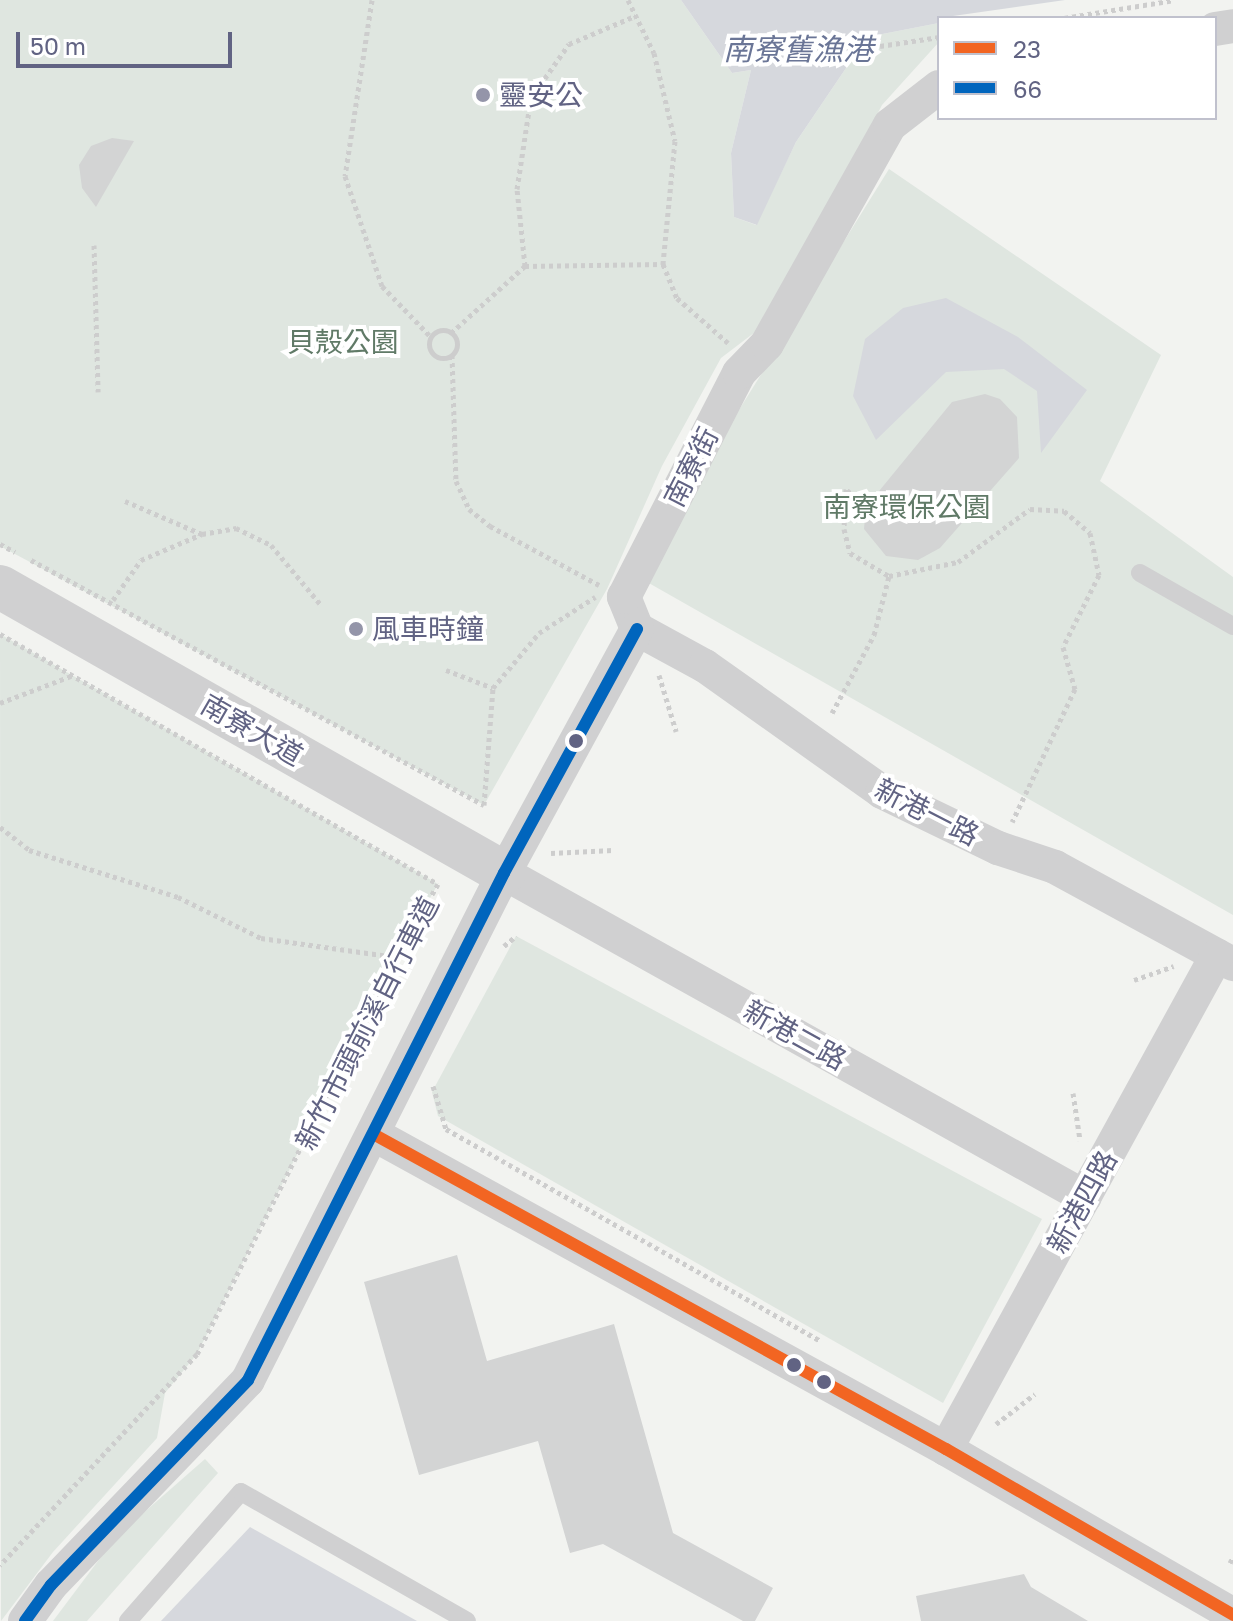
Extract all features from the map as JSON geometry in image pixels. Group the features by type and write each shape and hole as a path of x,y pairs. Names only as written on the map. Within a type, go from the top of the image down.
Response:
{"street":[{"name":"南寮街","path":"637,629 624,597 739,373 767,344 890,125 937,89"},
{"name":"南寮大道","path":"0,587 504,873"},
{"name":"新港一路","path":"637,629 705,666 882,792 998,848 1055,867 1225,960"},
{"path":"25,1621 51,1585 248,1380 375,1135 504,873 637,629"},
{"name":"新港二路","path":"504,873 1085,1197"},
{"name":"新港四路","path":"946,1449 1085,1197 1225,960"},
{"path":"375,1135 946,1449 1233,1615"}],"lane":[{"path":"1140,573 1233,626"},
{"path":"128,1621 241,1492 467,1621"}],"path":[{"path":"372,0 345,176 382,286 431,337 434,354 452,355"},
{"path":"628,0 654,53 675,141 663,264 677,298 729,344"},
{"path":"1076,16 1175,0"},
{"path":"525,266 517,189 531,98 569,44 635,16"},
{"path":"880,46 937,37"},
{"path":"94,245 98,392"},
{"path":"451,333 525,266 663,264"},
{"path":"0,544 113,600 484,805 493,688 539,633 607,589 490,526 469,509 456,481 452,355 457,343 451,333 439,331 431,337"},
{"path":"866,507 846,489 844,529 850,553 889,576 958,562 1030,509 1064,511 1090,533 1099,575 1063,647 1075,689 998,848"},
{"path":"125,501 202,534"},
{"path":"113,600 141,560 202,534 236,528 271,545 321,605"},
{"path":"832,713 874,635 889,576"},
{"name":"新竹市頭前溪自行車道","path":"0,634 438,884 396,957 197,1354 0,1565"},
{"path":"446,670 493,688"},
{"path":"658,670 676,731"},
{"path":"0,703 72,675"},
{"path":"0,827 29,850 178,897 261,938 396,957"},
{"path":"551,853 613,850"},
{"path":"498,956 516,936"},
{"path":"1134,980 1183,962"},
{"path":"435,1072 432,1092 446,1129 834,1349"},
{"path":"1073,1093 1081,1149"},
{"path":"992,1427 1035,1394"}],"green space":[{"name":"貝殼公園","path":"0,0 681,0 732,73 751,70 731,153 734,217 756,225 796,142 867,37 937,23 937,44 882,105 775,317 721,358 662,466 607,589 484,805 0,546"},
{"name":"南寮環保公園","path":"889,169 1161,355 1100,481 1233,577 1233,915 647,582 724,434"},
{"path":"0,634 438,884 396,957 197,1354 165,1393 157,1438 53,1552 1,1621"},
{"path":"516,936 1042,1219 943,1403 438,1116 432,1092"},
{"path":"205,1459 218,1473 87,1621 53,1621 116,1537"}],"water":[{"name":"南寮舊漁港","path":"681,0 1065,0 937,16 937,23 867,37 796,142 757,225 734,217 731,153 751,70 732,73"},
{"path":"946,298 1018,337 1087,390 1041,453 1037,391 1004,369 946,372 876,440 853,396 865,339 903,308"},
{"path":"250,1527 417,1621 161,1621"}],"building":[{"path":"112,138 134,141 96,207 82,188 79,165 91,146"},
{"path":"985,394 1000,399 1017,417 1019,458 940,548 918,560 886,556 864,529 866,507 952,402"},
{"path":"457,1255 487,1361 614,1324 673,1533 773,1588 755,1621 743,1621 603,1544 570,1553 538,1441 419,1475 364,1282"},
{"path":"1024,1574 1031,1587 1088,1621 921,1621 916,1596"}],"transit line":[{"name":"66","path":"25,1621 51,1585 248,1380 504,873 637,629"},
{"name":"23","path":"375,1135 946,1449 1233,1615"}],"place":[{"name":"靈安公","path":"483,95"},
{"name":"風車時鐘","path":"356,629"}]}
